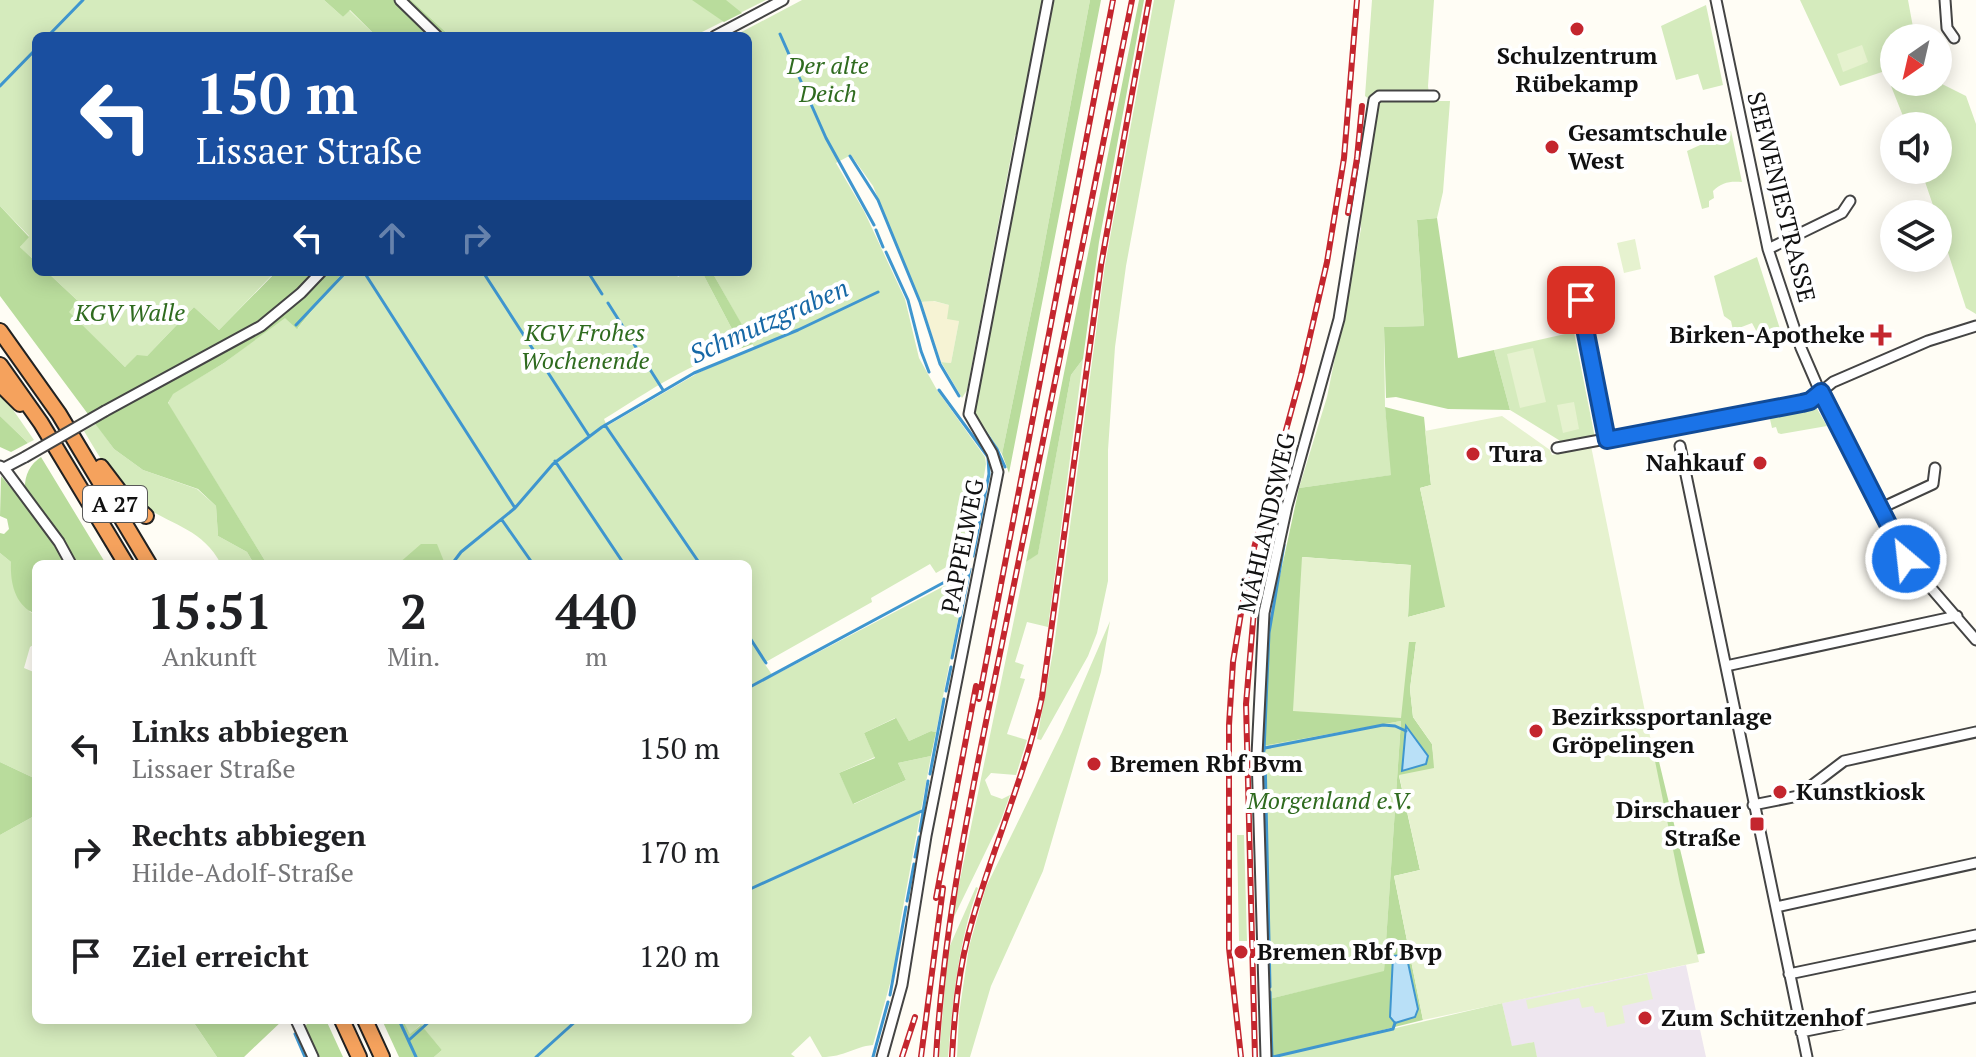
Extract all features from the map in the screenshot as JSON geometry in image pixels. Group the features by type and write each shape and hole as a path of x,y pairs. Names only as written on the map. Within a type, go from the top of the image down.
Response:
{"highway":[{"name":"A 27","path":"0,331 78,445 147,560"},
{"name":"A 27","path":"0,365 41,423 124,560"},
{"path":"0,384 41,423"},
{"path":"78,445 101,467 123,496 146,516"},
{"path":"344,1024 359,1057"},
{"path":"367,1024 382,1057"}],"street":[{"path":"400,0 433,32"},
{"path":"723,32 783,0"},
{"name":"PAPPELWEG","path":"882,1057 902,985 926,836 998,472 992,453 969,414 1048,0"},
{"name":"SEEWENJESTRASSE","path":"1716,0 1768,249 1801,348 1906,559 1976,640"},
{"path":"1945,0 1947,28 1954,38"},
{"name":"MÄHLANDSWEG","path":"1266,1057 1257,755 1264,613 1287,506 1339,319 1374,100 1379,96 1434,96"},
{"path":"1768,249 1842,213 1850,201"},
{"path":"69,560 59,542 2,467 261,326 317,276"},
{"path":"1582,313 1607,440"},
{"path":"1557,448 1810,401 1833,382 1928,341 1976,326"},
{"path":"1680,446 1807,1057"},
{"path":"1879,509 1933,484 1935,468"},
{"path":"1726,666 1957,616"},
{"path":"1753,805 1798,796 1844,761 1976,732"},
{"path":"1776,907 1976,863"},
{"path":"1789,974 1976,935"},
{"path":"1801,1032 1976,997"},
{"path":"299,1025 313,1057"}],"shaded area":[{"path":"921,302 949,305 959,321 951,363 941,362"},
{"path":"1686,965 1706,1057 1537,1057 1533,1042 1512,1047 1502,1003"}],"green space":[{"name":"KGV Walle","path":"0,0 324,0 343,17 349,10 372,32 32,32 32,258 20,247 29,236 0,206"},
{"path":"324,0 411,0 446,32 372,32 350,10 343,17"},
{"path":"411,0 766,0 702,32 446,32"},
{"path":"692,0 726,0 742,13 724,22"},
{"path":"802,0 1090,0 1002,454 975,414 975,401 1027,137 1015,135 967,390 962,398 941,362 951,363 959,321 947,319 949,305 934,301 920,302 873,186 851,155 836,163 864,211 905,299 919,358 937,390 985,457 986,464 971,553 936,573 930,564 871,598 872,602 764,663 773,676 967,574 936,732 931,731 909,741 895,718 864,733 875,757 839,773 854,804 906,780 898,763 931,756 900,924 896,962 873,1045 822,1057 810,1036 791,1054 795,1057 434,1057 442,1050 420,1025 410,1035 405,1024 752,1024 752,560 265,560 168,404 172,394 224,363 285,317 298,328 340,276 704,276 742,348 671,378 604,419 607,426 698,373 754,347 714,276 752,276 752,32 742,32"},
{"path":"1090,0 1101,0 1009,473 1002,454"},
{"path":"1139,0 1144,0 1099,242 1083,359 1071,375 1038,554 1026,562"},
{"path":"1154,0 1175,0 1126,266 1115,347 1108,450 1108,581 1097,633 1088,656 1041,740 1037,739 1054,646 1105,265"},
{"path":"1372,0 1434,0 1428,86 1430,101 1450,101 1443,192 1437,218 1417,220 1424,326 1384,327 1385,407 1392,475 1299,488 1327,397 1361,229 1360,208 1375,104 1365,96"},
{"path":"1800,0 1908,0 1912,24 1880,24 1880,73 1840,86"},
{"path":"1706,5 1723,85 1703,90 1698,74 1676,80 1661,26"},
{"path":"1862,45 1868,62 1843,72 1837,54"},
{"path":"1952,89 1966,96 1976,124 1976,314 1966,308 1952,265 1952,200 1931,200 1926,184 1952,184 1952,112 1901,112 1895,96 1952,96"},
{"path":"1731,131 1742,182 1720,186 1713,191 1714,198 1709,201 1709,207 1702,209 1687,151"},
{"path":"0,206 29,237 20,247 32,258 32,276 51,276 78,301 69,312 125,367 137,355 147,356 194,307 219,330 272,276 340,276 297,329 285,318 224,363 173,394 168,403 265,560 252,560 247,552 218,536 216,506 198,489 143,470 114,449 0,296"},
{"path":"1437,218 1458,358 1494,350 1510,410 1448,409 1396,397 1386,398 1384,327 1424,326 1417,220"},
{"path":"1635,239 1641,269 1624,273 1617,243"},
{"path":"1757,257 1781,332 1760,338 1752,323 1739,328 1742,343 1736,345 1731,321 1724,316 1714,276"},
{"name":"KGV Walle","path":"51,276 271,276 219,330 194,307 147,356 125,367 68,312 77,300"},
{"path":"704,276 714,276 753,344 742,348"},
{"path":"1574,332 1595,438 1562,442 1510,410 1494,350"},
{"path":"1533,348 1546,402 1520,408 1507,354"},
{"path":"1083,359 1048,627 1027,622 1015,662 1024,665 1020,678 1025,679 1007,734 1027,740 1016,775 991,773 985,780 991,795 1002,799 1010,795 951,923 1026,562 1038,553 1071,375"},
{"path":"0,391 34,440 28,443 0,416"},
{"path":"1574,402 1579,429 1563,433 1557,405"},
{"path":"1385,407 1424,417 1431,485 1420,488 1446,607 1408,617 1410,565 1302,557 1409,641 1416,642 1410,689 1413,717 1432,744 1435,769 1399,776 1420,870 1394,876 1423,1020 1273,1057 1269,999 1384,971 1401,721 1263,746 1264,671 1272,613 1299,488 1391,475"},
{"path":"1816,407 1827,426 1781,434 1776,427 1772,428 1769,415"},
{"path":"0,416 28,443 11,452 0,447"},
{"name":"Bezirkssportanlage Gröpelingen","path":"1502,416 1550,450 1552,455 1591,446 1680,884 1699,962 1423,1020 1394,876 1420,870 1399,775 1434,768 1432,744 1413,717 1410,689 1416,642 1409,642 1401,718 1293,711 1302,557 1411,565 1408,617 1445,607 1420,488 1431,485 1425,431"},
{"path":"96,424 114,449 143,470 197,489 216,506 218,536 247,552 252,560 219,560 194,534 137,501 108,469 84,431"},
{"path":"41,457 104,560 75,560 25,491 25,481 33,464"},
{"path":"1,476 64,560 32,560 32,612 19,600 13,586 11,562 0,553 0,533 4,534 9,529 7,519 0,516"},
{"path":"421,544 437,544 443,560 403,560"},
{"path":"0,553 11,562 11,572 32,613 32,646 24,668 32,671 32,777 0,762"},
{"path":"1110,621 1101,672 1043,871 991,986 970,1057 957,1057 959,1014 969,947 986,887 1062,732"},
{"path":"896,718 909,741 931,731 936,732 931,756 898,763 906,780 853,804 839,773 875,758 864,733"},
{"name":"Morgenland e.V.","path":"1401,721 1384,972 1269,999 1263,746"},
{"path":"1650,749 1656,749 1705,953 1681,958"},
{"path":"0,762 32,777 32,817 0,835"},
{"path":"32,817 32,1024 195,1024 217,1057 0,1057 0,835"},
{"path":"1237,835 1244,835 1247,941 1239,941"},
{"path":"976,887 957,971 948,1057 939,1057 948,950"},
{"path":"1647,974 1653,999 1622,1006 1625,1023 1607,1027 1604,1012 1595,1013 1593,1006 1582,1008 1579,998 1528,1009 1526,1000"},
{"path":"1502,1003 1512,1046 1534,1042 1537,1057 1273,1057"},
{"path":"195,1024 279,1024 244,1057 217,1057"},
{"path":"328,1024 343,1057 319,1057 305,1026"},
{"path":"384,1024 405,1024 410,1034 421,1025 442,1050 434,1057 399,1057"}],"water":[{"path":"1406,726 1428,756 1426,764 1402,771"},
{"path":"1403,955 1407,958 1418,1009 1415,1017 1395,1023 1390,1017 1393,956"}],"waterway":[{"path":"52,32 83,0"},
{"path":"780,34 826,138 874,225"},
{"path":"0,86 32,53"},
{"path":"850,156 878,200 920,302 940,364 959,396"},
{"path":"876,230 883,247"},
{"path":"886,252 908,300 929,372"},
{"path":"296,325 342,276"},
{"path":"367,276 515,508"},
{"path":"486,276 589,436"},
{"path":"591,276 602,294"},
{"name":"Schmutzgraben","path":"455,560 515,508 553,464 602,427 694,373 798,330 878,292"},
{"path":"608,303 663,390"},
{"path":"939,390 988,457 989,474 973,556"},
{"path":"979,423 1005,467"},
{"path":"605,425 697,560"},
{"path":"555,461 621,560"},
{"path":"502,520 530,560"},
{"path":"1264,751 1269,633 1284,545"},
{"path":"952,658 970,569"},
{"path":"752,686 954,577 969,573"},
{"path":"752,641 766,663"},
{"path":"946,691 951,667"},
{"path":"930,774 944,699"},
{"path":"1265,748 1383,725 1406,731"},
{"path":"1265,755 1270,987"},
{"path":"920,831 928,781"},
{"path":"752,888 924,810"},
{"path":"915,857 919,837"},
{"path":"907,901 914,864"},
{"path":"890,995 906,907"},
{"path":"1270,992 1272,1056"},
{"path":"873,1057 888,1002"},
{"path":"1273,1057 1393,1029 1395,1023"},
{"path":"401,1024 416,1057"},
{"path":"409,1040 427,1024"},
{"path":"536,1057 573,1024"},
{"path":"295,1034 305,1057"}],"railway":[{"path":"979,699 1113,0"},
{"path":"936,1057 947,943 965,829 1132,0"},
{"path":"952,1057 957,996 968,936 1026,758 1042,697 1101,265 1149,0"},
{"path":"1241,1057 1229,948 1229,725 1233,662 1248,570 1301,375 1327,262 1344,158 1357,0"},
{"path":"1348,213 1362,106"},
{"path":"1255,1057 1246,704 1254,610 1275,512"},
{"path":"936,898 976,686"},
{"path":"921,1057 943,888"},
{"path":"902,1057 915,1017"}],"place":[{"name":"Schulzentrum Rübekamp","path":"1577,29"},
{"name":"Gesamtschule West","path":"1552,147"},
{"name":"Birken-Apotheke","path":"1881,335"},
{"name":"Tura","path":"1473,454"},
{"name":"Nahkauf","path":"1760,463"},
{"name":"Bezirkssportanlage Gröpelingen","path":"1536,731"},
{"name":"Bremen Rbf Bvm","path":"1094,764"},
{"name":"Kunstkiosk","path":"1780,792"},
{"name":"Dirschauer Straße","path":"1757,824"},
{"name":"Bremen Rbf Bvp","path":"1241,952"},
{"name":"Zum Schützenhof","path":"1645,1018"}],"route":[{"path":"1581,300 1588,305 1582,313 1607,440 1802,403 1821,392 1906,559"}],"park label":[{"name":"Der alte Deich","path":"828,80"},
{"name":"KGV Frohes Wochenende","path":"585,347"}]}
